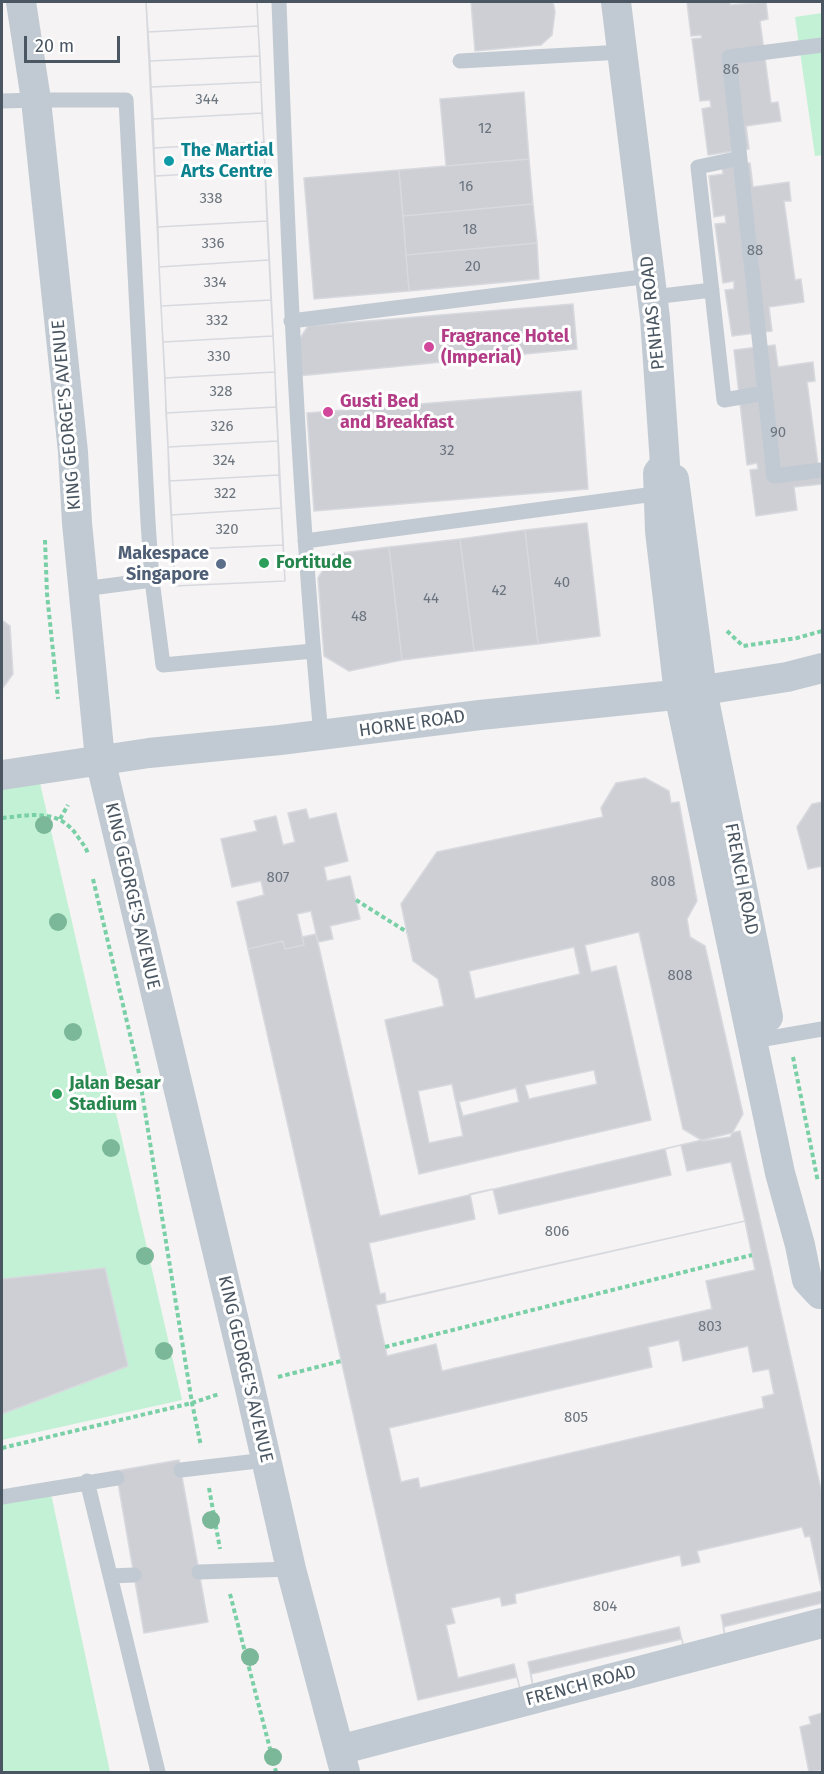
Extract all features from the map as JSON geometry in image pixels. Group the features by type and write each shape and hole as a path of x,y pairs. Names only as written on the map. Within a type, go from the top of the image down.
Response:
{"street":[{"name":"KING GEORGE'S AVENUE","path":"21,2 36,99 73,452 83,589 100,759 291,1569 342,1761"},
{"name":"PENHAS ROAD","path":"616,2 651,287 665,464"},
{"name":"FRENCH ROAD","path":"665,464 672,473 667,492 670,623 690,692 762,1039 822,1273 821,1299"},
{"name":"FRENCH ROAD","path":"667,492 690,692"},
{"name":"HORNE ROAD","path":"2,775 100,759 690,692 787,677 822,668"},
{"name":"FRENCH ROAD","path":"342,1761 822,1623"}],"lane":[{"path":"279,2 291,321 305,541 321,735"},
{"path":"822,45 729,57 774,476 822,470"},
{"path":"460,62 622,52"},
{"path":"2,101 126,100 152,580 163,665 313,651"},
{"path":"740,159 698,167 724,400 765,393"},
{"path":"291,321 651,287 712,290"},
{"path":"305,541 667,492"},
{"path":"83,589 152,580"},
{"path":"762,1039 822,1029"},
{"path":"181,1470 266,1460"},
{"path":"2,1497 87,1481 117,1478"},
{"path":"87,1481 158,1773"},
{"path":"199,1572 291,1569"},
{"path":"110,1576 134,1575"}],"path":[{"path":"60,819 68,806"},
{"path":"2,818 40,814 60,819 75,832 87,850 89,861"},
{"path":"92,873 138,1068 192,1403 224,1572 276,1773"},
{"path":"356,900 407,932"},
{"path":"386,1347 752,1255"},
{"path":"2,1448 192,1403 249,1384 341,1360"}],"green space":[{"path":"822,13 822,155 815,156 795,17"},
{"name":"Jalan Besar Stadium","path":"40,783 182,1400 2,1440 2,788"},
{"path":"50,1489 110,1772 2,1772 2,1499"}],"building":[{"path":"146,2 257,2 258,26 148,32"},
{"path":"146,2 257,2 285,581 175,586"},
{"path":"471,2 553,2 555,12 552,35 541,45 475,51"},
{"path":"687,2 730,2 730,5 766,2 768,19 760,21 771,103 778,102 781,121 746,126 749,149 708,155 702,109 711,107 710,100 700,101 692,39 702,38 701,35 691,36"},
{"path":"258,26 260,56 150,61 148,32"},
{"path":"260,56 261,82 151,87 150,61"},
{"path":"261,82 262,113 153,119 151,87"},
{"path":"524,92 529,159 446,166 440,99"},
{"path":"262,113 264,142 154,148 153,119"},
{"path":"264,142 265,170 155,176 154,148"},
{"path":"529,159 533,204 403,216 399,170"},
{"path":"750,163 753,187 789,182 791,201 784,201 795,280 801,279 804,302 769,307 772,331 732,336 725,290 734,289 734,281 723,283 715,224 726,223 725,215 714,217 709,176 723,174 722,167"},
{"path":"265,170 267,221 158,227 155,176"},
{"path":"399,170 409,291 314,299 304,178"},
{"path":"533,204 537,243 406,255 403,216"},
{"path":"267,221 269,260 159,267 158,227"},
{"path":"537,243 539,279 409,291 406,255"},
{"path":"269,260 271,300 161,306 159,267"},
{"path":"271,300 273,336 163,342 161,306"},
{"path":"573,304 577,349 298,376 295,346 308,326"},
{"path":"273,336 275,372 165,378 163,342"},
{"path":"775,345 778,367 813,362 815,381 807,382 818,464 822,464 822,484 794,487 797,510 756,516 750,470 758,469 757,463 747,465 734,350"},
{"path":"275,372 276,407 166,413 165,378"},
{"path":"581,391 588,489 314,511 307,413"},
{"path":"276,407 278,441 168,447 166,413"},
{"path":"278,441 279,475 169,481 168,447"},
{"path":"279,475 281,508 171,515 169,481"},
{"path":"281,508 283,545 173,550 171,515"},
{"path":"587,523 600,636 538,644 525,530"},
{"path":"525,530 538,644 474,651 460,539"},
{"path":"460,539 474,651 402,660 389,547"},
{"path":"283,545 285,581 175,586 173,550"},
{"path":"389,547 402,660 349,671 324,656 318,578 333,554"},
{"path":"2,620 10,626 13,674 2,689"},
{"path":"645,778 669,791 671,803 679,802 697,901 687,919 690,937 705,946 743,1114 730,1137 703,1141 683,1129 639,932 585,945 591,972 616,966 651,1120 419,1174 385,1020 444,1006 438,979 413,961 401,904 437,852 603,817 601,808 616,783","holes":["574,947 580,974 475,999 469,971","594,1070 597,1084 529,1099 525,1085","452,1084 463,1136 429,1143 418,1091","516,1088 519,1102 463,1116 459,1102"]},
{"path":"822,802 822,866 808,869 797,827 812,804"},
{"path":"306,809 309,819 336,813 348,861 324,867 327,881 350,876 360,919 330,926 333,939 318,942 311,911 297,914 304,945 285,949 283,941 248,949 237,902 264,895 261,881 232,887 221,839 257,831 254,821 276,816 283,845 295,842 288,813"},
{"path":"316,934 380,1216 740,1131 822,1494 822,1603 723,1627 727,1644 685,1654 682,1639 531,1674 533,1686 520,1689 517,1677 418,1700 248,949 283,941 285,949 304,945 302,937","holes":["745,1221 755,1270 706,1281 712,1309 442,1371 436,1344 387,1356 376,1305"]},
{"path":"681,1145 687,1171 731,1162 745,1221 386,1302 385,1293 380,1294 369,1243 475,1219 470,1194 493,1189 499,1214 671,1175 665,1149"},
{"path":"105,1268 128,1366 2,1414 2,1279"},
{"path":"679,1340 683,1361 748,1346 753,1372 769,1369 774,1394 762,1397 764,1408 420,1488 418,1478 401,1482 389,1428 652,1367 648,1347"},
{"path":"179,1460 208,1622 144,1633 116,1471"},
{"path":"802,1527 805,1537 810,1536 822,1591 721,1615 727,1644 685,1654 679,1627 528,1662 533,1686 520,1689 514,1664 458,1678 446,1625 455,1623 451,1608 500,1597 502,1606 516,1603 515,1594 680,1555 682,1566 700,1562 697,1551"},
{"path":"822,1713 822,1770 809,1772 800,1727 811,1724 809,1717"}],"place":[{"name":"The Martial Arts Centre","path":"169,161"},
{"name":"Fragrance Hotel (Imperial)","path":"429,347"},
{"name":"Gusti Bed and Breakfast","path":"328,412"},
{"name":"Fortitude","path":"264,563"},
{"name":"Makespace Singapore","path":"221,564"},
{"name":"Jalan Besar Stadium","path":"57,1094"}]}
